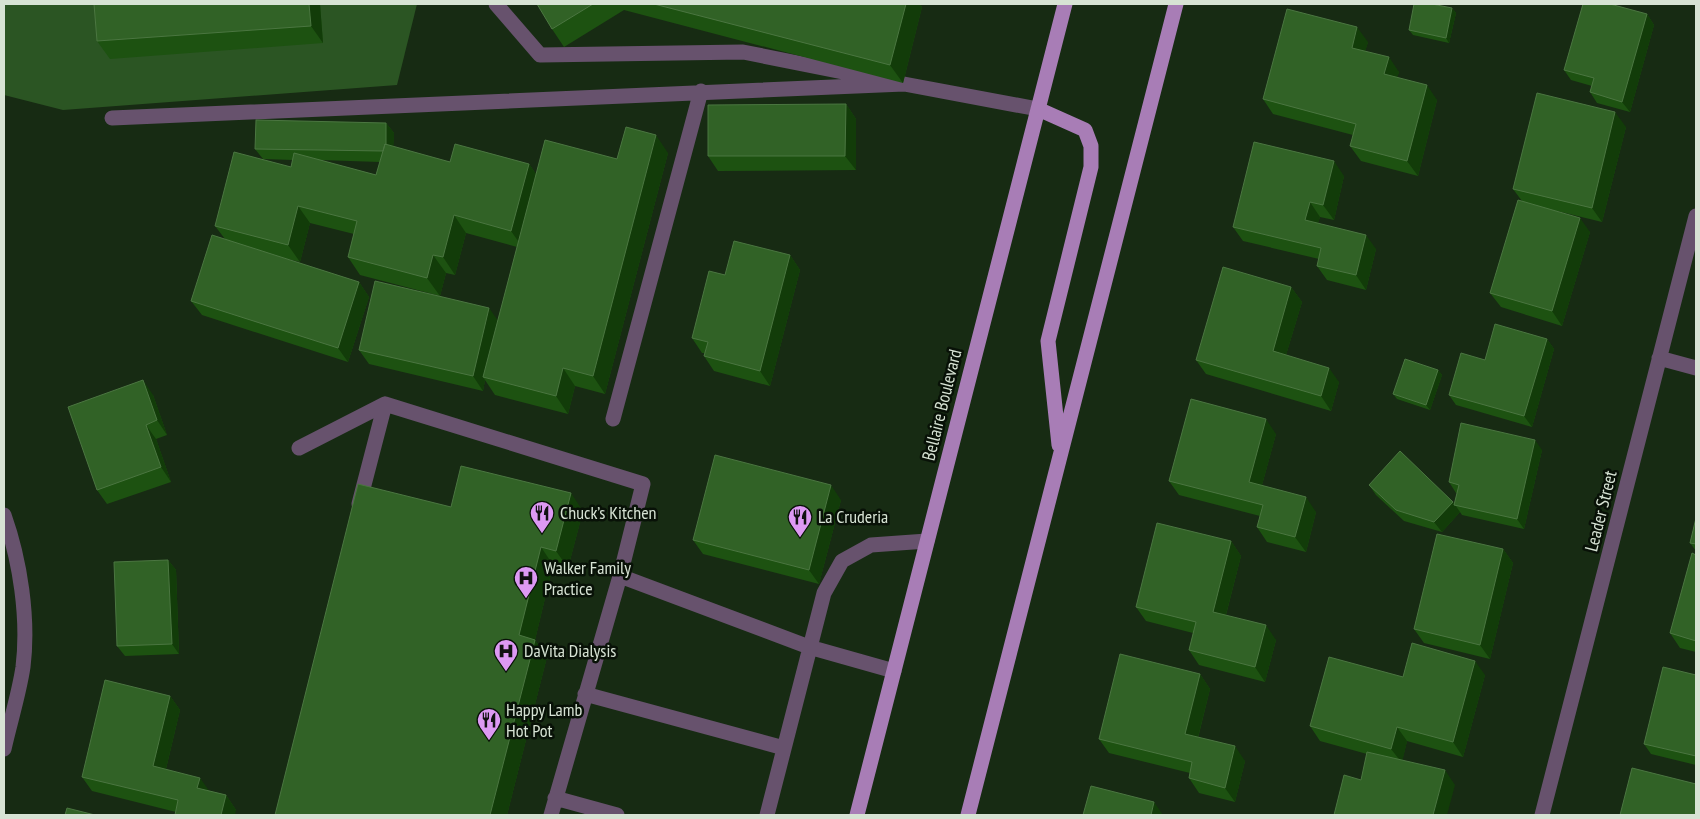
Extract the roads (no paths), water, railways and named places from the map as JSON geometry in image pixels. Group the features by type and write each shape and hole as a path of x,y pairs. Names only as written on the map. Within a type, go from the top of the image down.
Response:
{"main road":[{"name":"Bellaire Boulevard","path":"857,815 1065,4"},
{"path":"968,815 1176,4"},
{"path":"1038,109 1085,130 1091,146 1090,167 1048,341 1060,454"}],"street":[{"path":"496,4 540,55 743,52 1038,109"},
{"path":"112,118 701,91 904,84"},
{"path":"613,419 701,91"},
{"name":"Leader Street","path":"1542,815 1696,216"},
{"path":"1660,358 1696,368"},
{"path":"355,518 385,404"},
{"path":"299,448 385,404 643,484 620,576 550,815"},
{"path":"4,515 13,541 24,605 23,666 4,749"},
{"path":"767,815 824,593 842,561 871,545 927,541"},
{"path":"620,576 809,646 894,671"},
{"path":"585,694 784,748"},
{"path":"555,798 617,815"}],"place":[{"name":"Chuck’s Kitchen","path":"542,534"},
{"name":"La Cruderia","path":"800,538"},
{"name":"Walker Family Practice","path":"526,599"},
{"name":"DaVita Dialysis","path":"506,672"},
{"name":"Happy Lamb Hot Pot","path":"489,741"}]}
